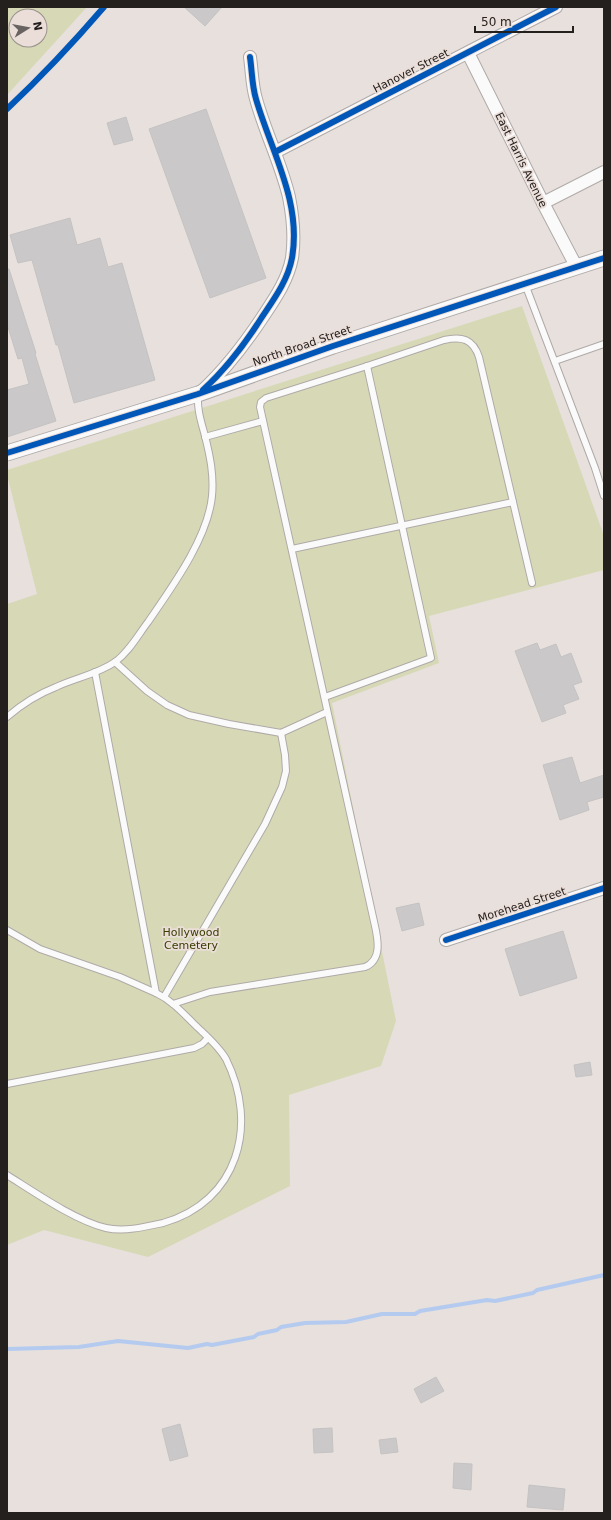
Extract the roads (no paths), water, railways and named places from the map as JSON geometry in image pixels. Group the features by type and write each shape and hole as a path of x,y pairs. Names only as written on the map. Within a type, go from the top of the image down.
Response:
{"street":[{"name":"Hanover Street","path":"276,152 556,7"},
{"name":"East Harris Avenue","path":"468,53 542,203 576,266"},
{"path":"198,394 241,349 276,297 286,279 292,259 294,238 293,217 289,196 276,152 265,128 256,97 250,57"},
{"path":"542,203 604,172"},
{"name":"North Broad Street","path":"7,454 198,394 333,346 604,258"},
{"name":"Morehead Street","path":"446,940 604,888"}],"lane":[{"path":"525,283 595,468 604,496"},
{"path":"173,1004 210,992 365,967 370,965 375,958 378,948 375,926 260,407 261,402 266,398 444,340 458,338 470,341 476,348 479,357 532,583"},
{"path":"555,361 604,344"},
{"path":"325,697 430,658 367,366"},
{"path":"7,716 25,703 56,686 95,672 115,662 135,640 163,600 193,551 207,521 212,496 213,474 206,437 197,406 198,394"},
{"path":"206,437 263,421"},
{"path":"292,549 513,502"},
{"path":"115,662 146,691 176,710 189,715 281,733 327,712"},
{"path":"95,672 156,993"},
{"path":"164,997 265,824 282,788 286,770 281,733"},
{"path":"7,930 40,949 120,977 164,997 173,1004 208,1038 225,1058 234,1080 241,1105 242,1127 236,1153 229,1171 220,1186 203,1204 191,1212 170,1221 157,1224 124,1229 105,1228 92,1224 70,1213 7,1175"},
{"path":"7,1084 194,1048 202,1044 208,1038"}],"waterway":[{"path":"7,1349 79,1347 118,1341 188,1348 254,1337 258,1334 277,1330 281,1327 305,1323 346,1322 382,1314 415,1314 420,1311 487,1300 495,1301 604,1275"}],"park label":[{"name":"Hollywood Cemetery","path":"191,938"}]}
